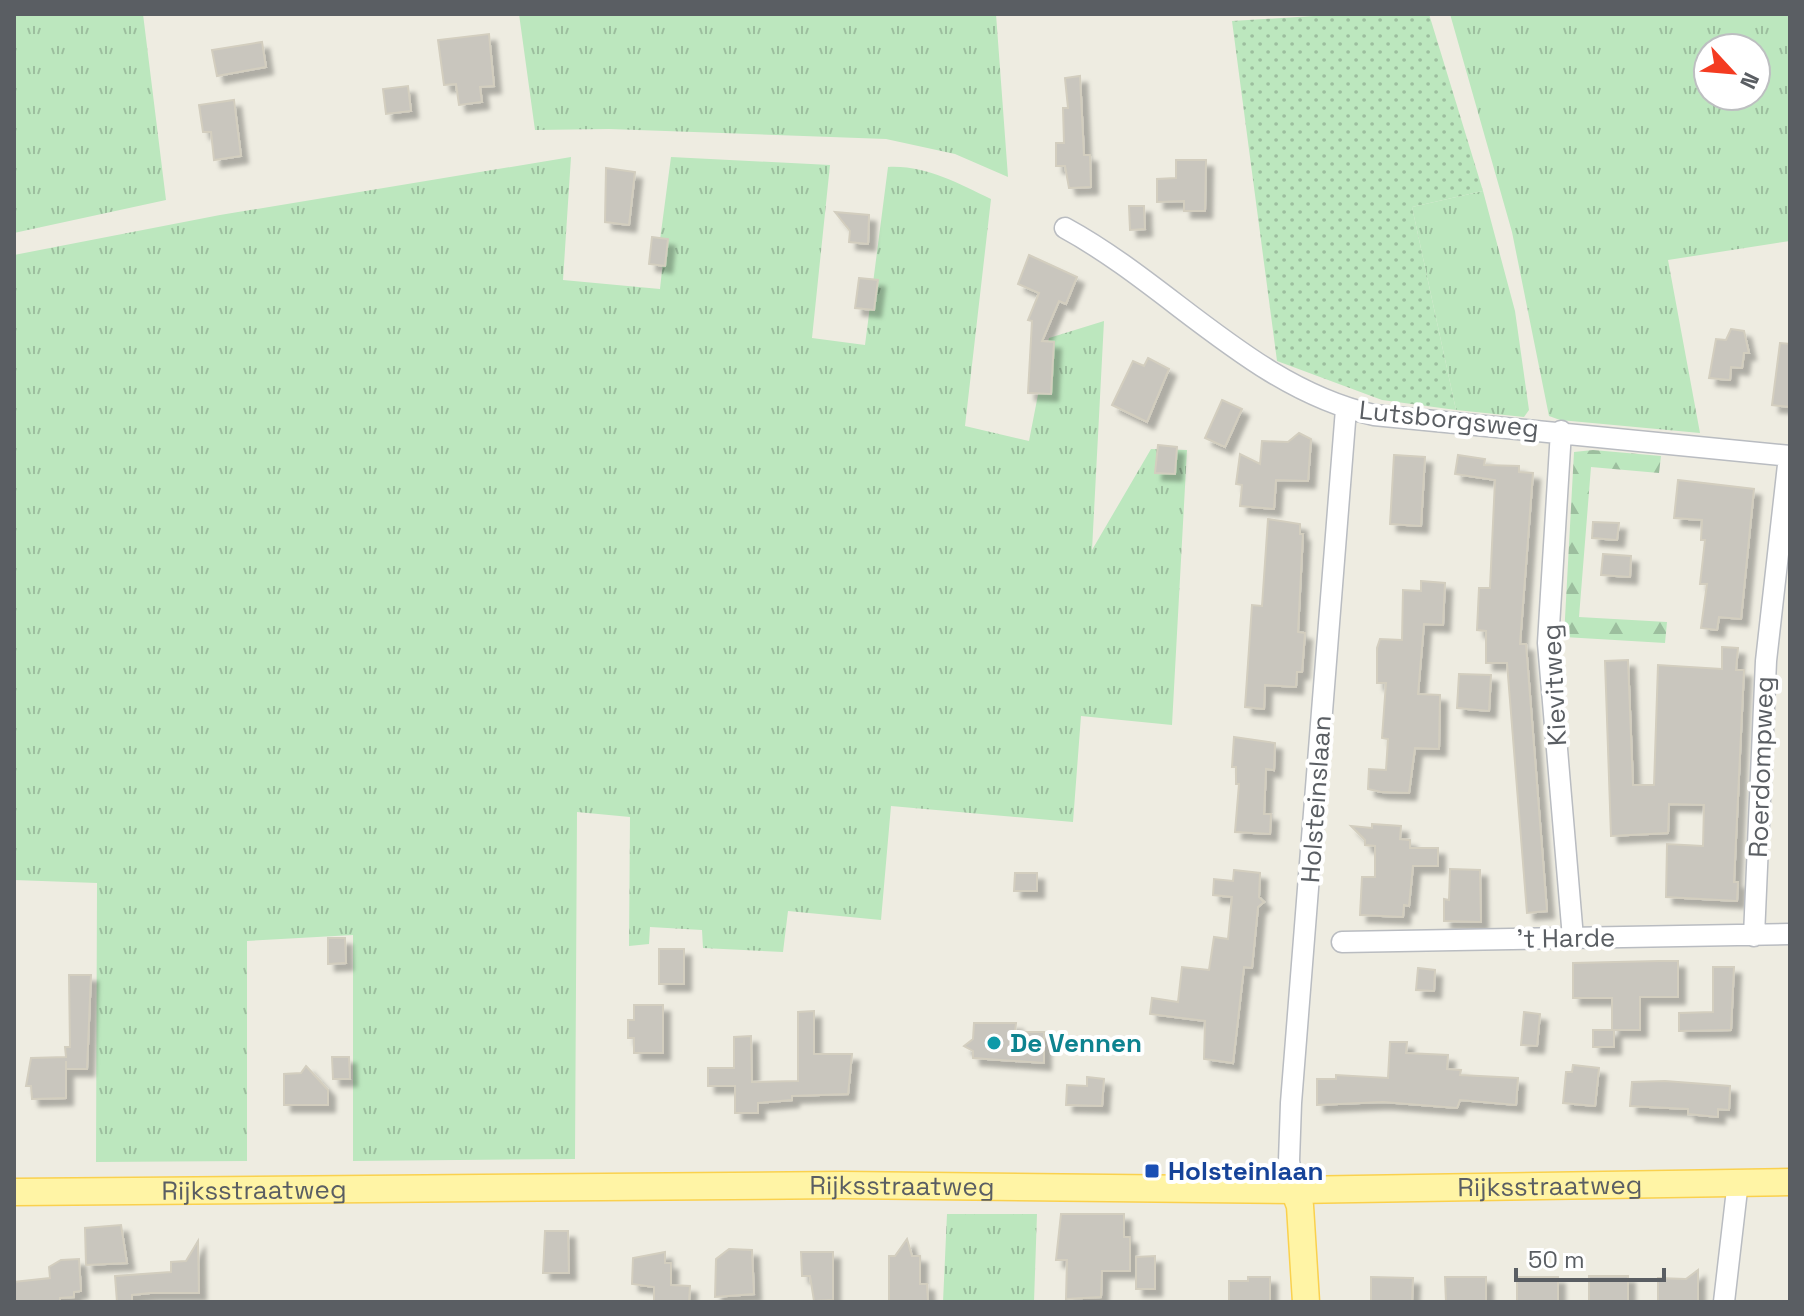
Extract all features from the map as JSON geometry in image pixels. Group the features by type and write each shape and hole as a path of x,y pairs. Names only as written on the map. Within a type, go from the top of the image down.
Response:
{"main road":[{"name":"Rijksstraatweg","path":"14,1192 843,1185 1294,1190 1790,1182"},
{"path":"1294,1190 1300,1206 1306,1302"}],"street":[{"name":"Lutsborgsweg","path":"1065,228 1098,246 1266,368 1331,405 1402,418 1561,431 1789,456"},
{"name":"Holsteinslaan","path":"1294,1190 1289,1161 1291,1103 1346,409"},
{"name":"Kievitweg","path":"1561,431 1548,643 1573,938"},
{"name":"Roerdompweg","path":"1754,936 1766,661 1789,456"},
{"name":"'t Harde","path":"1342,942 1790,934"},
{"path":"1724,1302 1738,1181"}],"green space":[{"path":"14,14 143,14 166,200 14,233"},
{"path":"519,14 996,14 1008,177 955,154 886,139 609,129 535,130"},
{"path":"1346,14 1429,14 1483,191 1412,207 1456,410 1382,400 1277,361 1232,21"},
{"path":"1450,14 1790,14 1790,241 1668,260 1700,433 1560,420 1549,416 1512,232"},
{"path":"571,157 563,280 660,289 665,242 660,240 671,157 830,165 812,338 865,345 888,167 928,172 991,199 965,426 1029,441 1049,338 1104,321 1092,550 1151,449 1187,450 1172,725 1081,716 1073,822 891,806 881,920 788,911 783,952 703,948 702,930 650,927 649,944 629,946 630,817 577,812 575,1159 353,1161 353,935 247,941 247,1161 96,1162 97,883 14,880 14,255 220,215"},
{"path":"1483,191 1515,311 1529,410 1524,417 1456,410 1412,207"},
{"path":"1593,450 1661,456 1659,473 1591,467 1579,617 1667,622 1665,643 1564,637 1574,452"},
{"path":"947,1214 1037,1214 1034,1302 943,1302"}],"building":[{"path":"489,34 494,86 480,87 482,102 459,105 456,84 444,85 438,40"},
{"path":"262,42 266,67 217,76 212,50"},
{"path":"1080,76 1084,155 1090,155 1091,187 1069,188 1065,166 1056,166 1056,143 1064,143 1063,108 1068,108 1065,78"},
{"path":"408,86 411,111 386,114 383,89"},
{"path":"234,100 241,156 214,160 211,132 203,132 199,105"},
{"path":"1176,160 1206,160 1205,211 1184,211 1184,201 1157,202 1157,179 1176,178"},
{"path":"606,168 635,172 629,225 605,222"},
{"path":"1129,206 1144,206 1145,229 1130,230"},
{"path":"835,212 869,215 868,244 849,242 850,231"},
{"path":"652,237 668,239 665,266 649,264"},
{"path":"1029,255 1077,277 1066,304 1059,301 1042,341 1054,342 1051,394 1028,393 1032,321 1028,320 1039,293 1018,284"},
{"path":"859,278 878,280 874,310 855,308"},
{"path":"1731,329 1744,331 1749,353 1744,353 1742,368 1731,367 1730,380 1709,378 1716,339 1726,340"},
{"path":"1780,343 1790,344 1790,407 1772,405"},
{"path":"1148,358 1169,369 1147,422 1112,405 1133,361 1144,366"},
{"path":"1222,400 1242,409 1225,447 1205,438"},
{"path":"1299,433 1311,439 1308,481 1276,480 1274,509 1240,506 1242,485 1236,484 1240,454 1260,464 1262,441 1288,442"},
{"path":"1158,445 1177,447 1175,474 1155,473"},
{"path":"1394,455 1425,457 1421,526 1390,524"},
{"path":"1458,455 1485,459 1484,465 1519,466 1519,472 1533,473 1520,644 1526,644 1547,911 1527,913 1507,663 1486,663 1486,631 1477,630 1479,588 1490,588 1495,480 1455,474"},
{"path":"1678,480 1754,489 1741,619 1719,617 1717,630 1701,628 1707,584 1700,584 1705,540 1701,540 1702,520 1674,518"},
{"path":"1268,519 1300,524 1300,534 1303,534 1298,632 1305,633 1302,672 1297,672 1296,687 1265,685 1264,709 1245,707 1252,605 1262,606"},
{"path":"1593,522 1619,523 1617,540 1592,538"},
{"path":"1603,554 1631,556 1630,577 1601,575"},
{"path":"1421,581 1445,583 1443,625 1424,624 1418,694 1440,695 1439,749 1415,748 1409,793 1381,792 1368,789 1369,769 1386,770 1388,739 1382,738 1386,683 1377,683 1377,648 1380,639 1402,640 1403,590 1421,591"},
{"path":"1722,647 1738,648 1736,670 1744,670 1734,882 1738,882 1737,901 1666,897 1667,844 1703,846 1704,805 1669,804 1668,833 1611,836 1605,661 1628,660 1633,785 1654,785 1658,665 1722,669"},
{"path":"1459,674 1491,675 1489,711 1457,708"},
{"path":"1234,737 1275,743 1274,770 1266,769 1264,814 1271,814 1270,834 1235,832 1239,784 1236,784 1236,767 1232,767"},
{"path":"1372,824 1401,826 1400,839 1410,840 1410,848 1438,848 1438,866 1413,866 1409,906 1404,905 1403,917 1360,915 1362,877 1375,877 1375,846 1365,845 1365,840 1351,826 1372,828"},
{"path":"1450,869 1480,870 1481,922 1444,921 1444,899 1449,900"},
{"path":"1234,870 1260,873 1259,897 1264,902 1258,907 1252,968 1244,967 1233,1063 1204,1059 1205,1021 1150,1014 1152,998 1178,1002 1182,967 1209,970 1214,937 1228,939 1232,897 1213,895 1214,879 1233,881"},
{"path":"1015,873 1037,873 1037,891 1014,891"},
{"path":"328,938 345,938 346,963 328,964"},
{"path":"659,949 684,949 684,984 659,984"},
{"path":"1678,961 1678,997 1640,997 1640,1030 1612,1030 1612,998 1573,998 1573,963"},
{"path":"1713,967 1734,967 1731,1030 1679,1031 1679,1013 1713,1012"},
{"path":"1418,968 1435,970 1434,991 1416,990"},
{"path":"69,975 91,975 87,1069 66,1069 66,1098 32,1099 31,1086 26,1086 31,1058 66,1057 65,1047 70,1047"},
{"path":"634,1005 663,1005 663,1053 634,1053 634,1038 628,1038 628,1020 634,1020"},
{"path":"814,1011 814,1054 852,1054 848,1094 792,1096 792,1100 758,1103 758,1113 735,1113 735,1086 708,1086 708,1068 734,1068 734,1037 751,1036 752,1082 798,1081 798,1012"},
{"path":"1524,1012 1540,1014 1537,1046 1521,1045"},
{"name":"De Vennen","path":"974,1023 1016,1023 1015,1032 1044,1032 1044,1063 973,1058 973,1051 964,1046 973,1039"},
{"path":"1593,1030 1614,1030 1614,1047 1593,1047"},
{"path":"1390,1042 1407,1042 1406,1053 1448,1055 1447,1069 1461,1070 1460,1075 1518,1078 1516,1105 1460,1100 1457,1108 1383,1102 1317,1105 1317,1079 1336,1079 1336,1075 1388,1078"},
{"path":"332,1057 349,1057 350,1079 333,1079"},
{"path":"1573,1065 1599,1068 1595,1106 1563,1103 1566,1072 1572,1072"},
{"path":"306,1066 328,1090 328,1105 284,1105 284,1074 301,1073"},
{"path":"1087,1077 1104,1079 1102,1106 1066,1105 1067,1085 1087,1086"},
{"path":"1632,1082 1730,1086 1729,1110 1718,1109 1718,1117 1688,1114 1688,1109 1630,1106"},
{"path":"1061,1214 1124,1214 1124,1237 1130,1237 1130,1271 1102,1271 1101,1297 1066,1299 1067,1260 1056,1260"},
{"path":"121,1225 127,1263 86,1265 85,1228"},
{"path":"545,1231 568,1231 569,1273 543,1273"},
{"path":"907,1239 912,1256 920,1256 920,1284 927,1284 928,1302 889,1302 889,1256 895,1256"},
{"path":"198,1241 199,1293 150,1293 132,1295 132,1302 117,1302 115,1276 171,1272 171,1262 186,1261"},
{"path":"729,1249 752,1250 754,1294 715,1297 716,1259"},
{"path":"665,1252 665,1263 671,1263 671,1285 690,1286 689,1302 654,1302 654,1287 632,1284 633,1258"},
{"path":"801,1252 833,1252 833,1300 814,1301 810,1276 802,1276"},
{"path":"1155,1256 1155,1289 1136,1289 1136,1257"},
{"path":"79,1259 81,1291 74,1292 74,1297 60,1298 60,1302 14,1302 14,1282 50,1278 49,1267 61,1260"},
{"path":"1698,1270 1698,1302 1658,1302 1658,1278 1686,1279"},
{"path":"1589,1276 1628,1276 1628,1302 1589,1302"},
{"path":"1248,1277 1270,1277 1270,1302 1229,1302 1229,1281 1248,1281"},
{"path":"1371,1277 1413,1278 1412,1302 1371,1302"},
{"path":"1445,1277 1486,1277 1486,1302 1446,1302"},
{"path":"1517,1277 1558,1277 1558,1302 1517,1302"}],"place":[{"name":"De Vennen","path":"994,1043"},
{"name":"Holsteinlaan","path":"1152,1171"}]}
